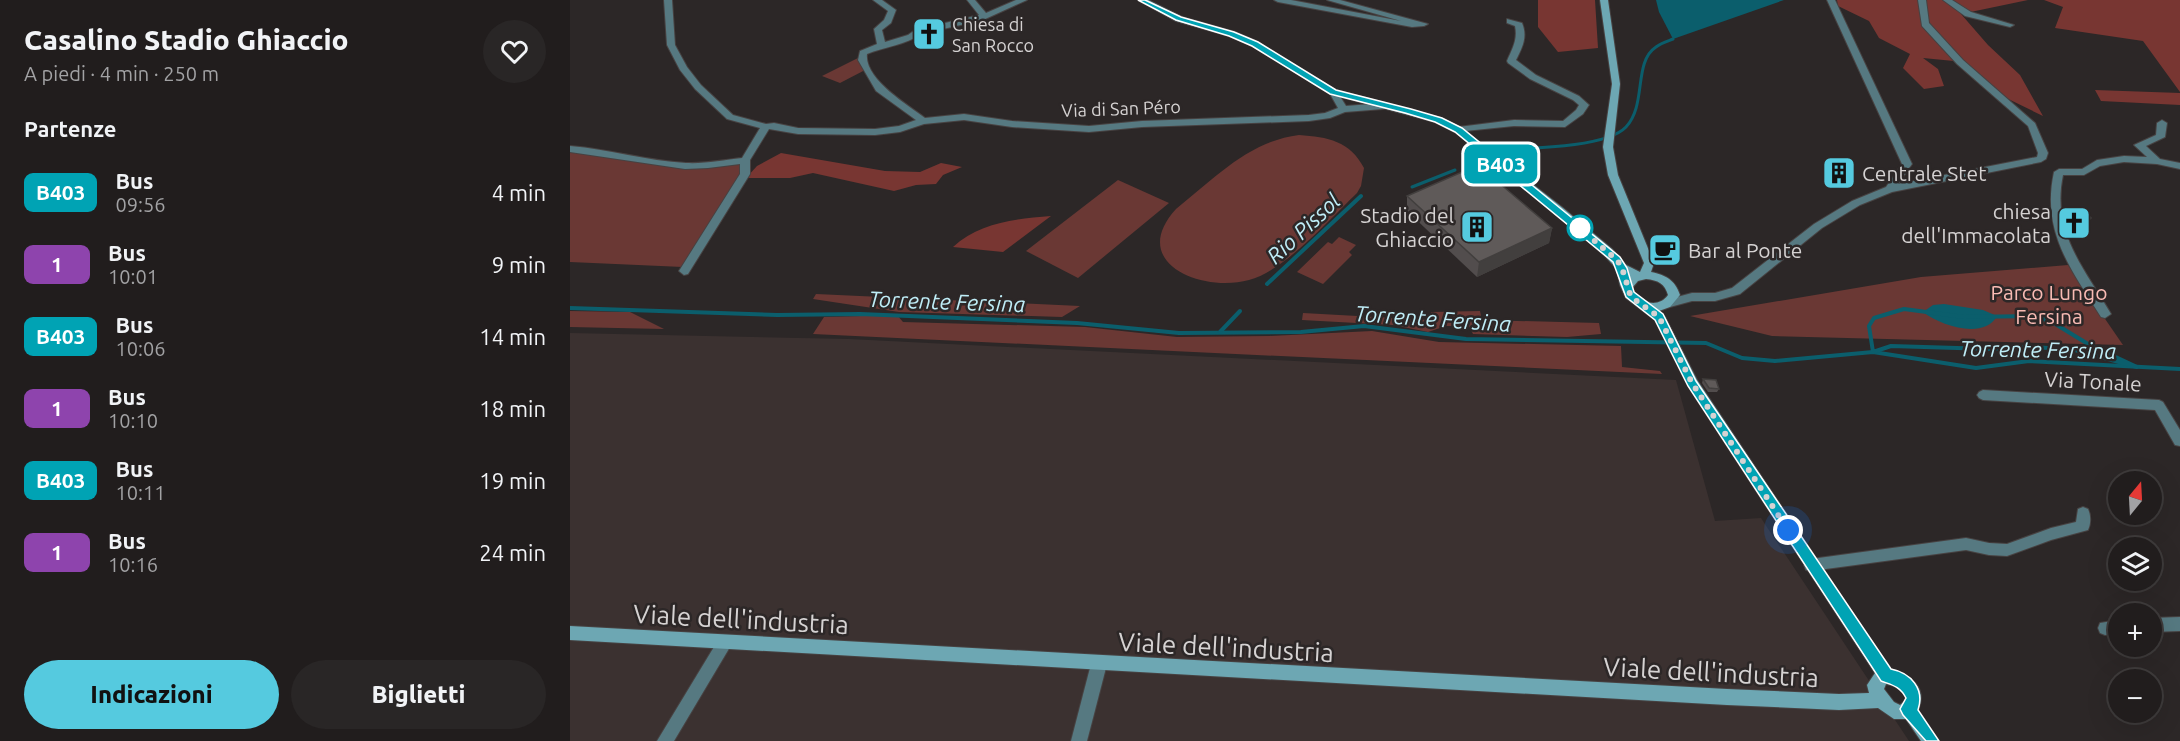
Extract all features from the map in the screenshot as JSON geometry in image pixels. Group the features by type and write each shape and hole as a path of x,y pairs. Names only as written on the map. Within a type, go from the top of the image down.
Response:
{"street":[{"name":"Via di San Péro","path":"668,0 671,45 698,87 730,117 766,127 774,126 798,131 876,132 900,129 923,121 964,117 1012,124 1089,129 1142,124 1309,118 1327,116 1349,106 1383,106 1438,120 1458,130"},
{"path":"877,0 892,10 888,21 878,30 880,45"},
{"path":"971,0 984,16"},
{"path":"923,121 879,89 862,60 863,53 880,45 911,37 918,32 984,16 1023,0"},
{"path":"1142,0 1179,19 1232,34 1255,44 1333,92 1349,106"},
{"path":"1278,0 1412,25 1424,24 1331,0"},
{"path":"1604,0 1616,84 1608,147 1613,175 1649,267 1642,275 1630,281 1628,286"},
{"path":"1831,0 1906,164 1890,189"},
{"path":"1922,0 1925,24 1960,62 2032,125 2043,153 2041,159"},
{"path":"1947,0 1968,14 2010,25"},
{"path":"1458,130 1514,123 1565,123 1580,112 1584,105 1576,98 1533,77 1511,61 1520,44 1522,34 1519,25 1510,21"},
{"path":"1333,92 1349,106"},
{"path":"2157,161 2139,145 2160,137 2162,123"},
{"path":"684,271 745,174 746,160 766,127"},
{"path":"1458,130 1617,260 1634,299 1646,306 1665,308 1692,297 1715,297 1736,291 1818,226 1856,203 1890,189 2041,159 2059,172 2073,174 2084,172 2097,163 2124,159 2157,161 2180,166"},
{"path":"570,149 593,149 684,166 715,165 746,160"},
{"path":"2059,172 2055,219 2064,247 2105,314"},
{"path":"1643,249 1674,295 1665,308"},
{"path":"1622,268 1668,283 1692,297"},
{"path":"1665,308 1688,377 1886,676"},
{"name":"Via Tonale","path":"1983,395 2159,405 2180,441"},
{"path":"1811,565 1966,544 2007,550 2051,534 2083,526 2083,513"},
{"path":"2162,625 2180,624"},
{"name":"Viale dell'industria","path":"570,633 1728,697 1850,702 1880,700"},
{"path":"665,741 725,642"},
{"path":"1079,741 1099,664"},
{"path":"1886,676 1898,678 1908,686 1913,697 1908,709 1895,710 1880,700 1875,685 1881,677 1886,676"},
{"path":"1908,709 1931,741"}],"shaded area":[{"path":"1538,0 1595,0 1598,48 1558,52 1538,27"},
{"path":"1837,0 2028,0 1961,14 1988,45 2020,75 2043,116 2000,95 1964,62 1923,58 1938,69 1944,86 1924,89 1903,68 1910,54 1879,38 1869,21 1838,6"},
{"path":"2044,0 2180,0 2180,92 2143,41 2055,28 2063,7"},
{"path":"2095,90 2180,93 2180,105 2101,101"},
{"path":"781,153 885,171 920,172 941,163 962,167 943,175 936,184 916,185 894,191 813,173 790,178 746,178 757,166"},
{"path":"1051,216 1003,252 953,247 975,232 999,223"},
{"path":"570,333 849,339 1676,380 1715,521 1761,518 1909,741 570,741"}],"green space":[{"path":"858,58 867,69 840,83 822,76"},
{"path":"1299,135 1329,139 1352,152 1364,168 1361,186 1357,193 1306,243 1263,275 1230,283 1211,282 1176,270 1165,259 1160,245 1163,228 1176,209 1218,174 1248,153 1281,139"},
{"path":"570,151 684,169 744,161 743,174 683,267 570,262"},
{"path":"1118,180 1169,203 1078,278 1026,251"},
{"path":"1339,237 1356,245 1349,252 1352,255 1323,284 1297,272 1328,242 1332,244"},
{"name":"Parco Lungo Fersina","path":"2068,265 2123,345 1772,336 1690,316 1921,277"},
{"path":"816,294 1080,306 1062,317 899,312 813,299"},
{"path":"570,311 630,312 664,329 570,327"},
{"path":"1480,311 1482,320 1599,323 1601,334 1567,337 1473,334 1469,326 1446,326 1428,332 1393,325 1302,320 1303,313 1430,320 1431,312"},
{"path":"897,315 903,322 1085,327 1177,337 1269,336 1372,331 1439,342 1621,346 1622,367 1660,371 1662,374 813,334 824,317"}],"water":[{"path":"1656,0 1784,0 1673,39 1659,12"},
{"path":"1944,304 1983,310 1997,316 1991,323 1973,329 1951,326 1923,312 1933,305"}],"building":[{"name":"Stadio del Ghiaccio","path":"1478,165 1552,228 1479,262 1407,196"},
{"path":"2074,209 2085,212 2091,218 2086,223 2079,221"},
{"path":"1703,379 1716,380 1719,389 1709,388"}],"waterway":[{"name":"Rio Pissol","path":"1499,152 1508,149 1570,145 1617,134 1632,118 1639,96 1642,73 1649,54 1658,46 1673,39"},
{"name":"Rio Pissol","path":"1412,187 1455,170"},
{"name":"Rio Pissol","path":"1267,284 1361,196"},
{"name":"Rio Pissol","path":"570,308 777,315 860,314 1077,323 1179,333 1301,332 1364,326 1466,339 1706,343 1742,358 1775,361 1873,352"},
{"path":"1873,352 1869,326 1874,318 1904,309 1964,317 2034,316 2052,322 2088,344 2136,367"},
{"name":"Rio Pissol","path":"1220,332 1240,311"},
{"path":"1873,352 1891,346 1990,349 2034,347 2075,350 2136,367"},
{"name":"Torrente Fersina","path":"1873,352 1976,368 2029,361 2136,367"},
{"name":"Torrente Fersina","path":"2136,367 2180,369"}],"bus line":[{"name":"B403","path":"1142,0 1179,19 1232,34 1255,44 1333,92 1438,120 1458,130 1559,210 1617,260 1622,268 1630,294 1659,317 1688,377 1886,676 1898,678 1912,692 1913,702 1908,709 1931,741"}],"place":[{"name":"Chiesa di San Rocco","path":"929,34"},
{"name":"Centrale Stet","path":"1839,173"},
{"name":"chiesa dell'Immacolata","path":"2074,223"},
{"name":"Stadio del Ghiaccio","path":"1477,227"},
{"name":"Bar al Ponte","path":"1665,250"}],"route":[{"path":"1580,228 1575,224 1617,260 1634,299 1659,317 1688,377 1788,530"}]}
